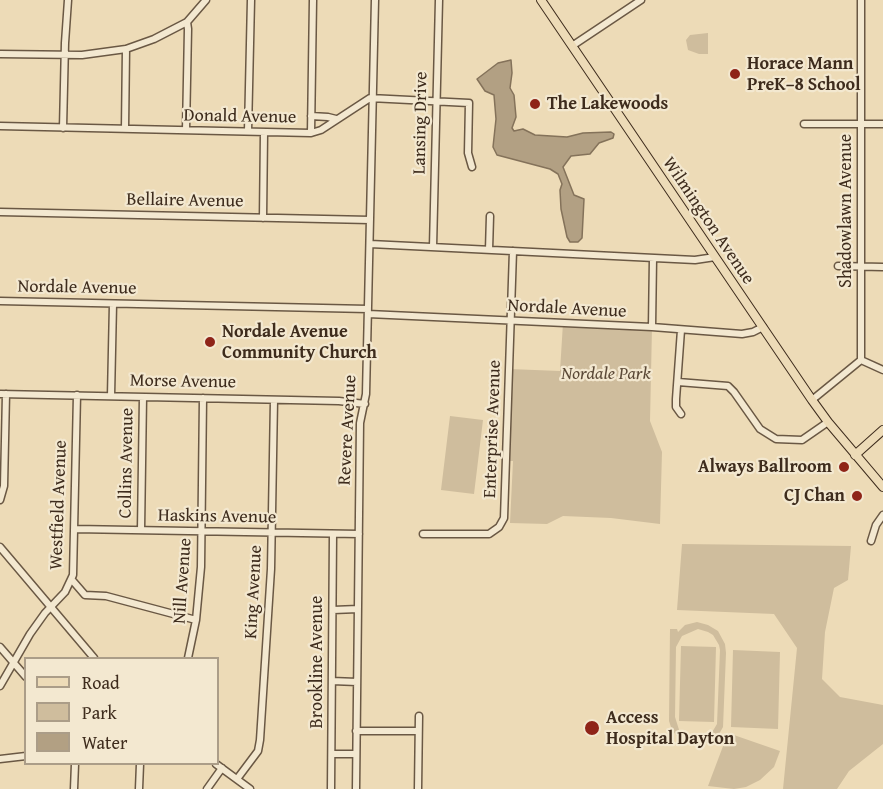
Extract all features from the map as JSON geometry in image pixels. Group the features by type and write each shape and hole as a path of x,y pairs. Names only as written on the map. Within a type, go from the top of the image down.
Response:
{"main road":[{"name":"Wilmington Avenue","path":"541,0 828,423 883,487"},
{"path":"855,455 883,430"}],"street":[{"path":"63,128 64,56 68,0"},
{"path":"0,54 64,56 98,54 126,49 154,39 187,22 206,0"},
{"path":"248,131 251,0"},
{"path":"311,133 313,0"},
{"name":"Revere Avenue","path":"356,789 360,423 365,404 375,0"},
{"name":"Lansing Drive","path":"433,247 439,0"},
{"path":"572,46 641,0"},
{"name":"Shadowlawn Avenue","path":"861,0 861,360"},
{"path":"186,130 189,29 187,22"},
{"path":"125,129 126,49"},
{"name":"Donald Avenue","path":"0,126 311,133 321,130 370,98 469,103 468,153 472,167"},
{"path":"311,116 336,119"},
{"path":"804,124 883,124"},
{"path":"263,218 264,133"},
{"name":"Bellaire Avenue","path":"0,213 370,220"},
{"path":"489,250 490,216"},
{"path":"370,244 695,260 715,257"},
{"name":"Enterprise Avenue","path":"423,534 489,534 499,527 504,518 513,251"},
{"path":"652,327 653,258"},
{"path":"838,266 883,267"},
{"name":"Nordale Avenue","path":"0,301 368,312 742,334 762,327"},
{"path":"111,396 112,304"},
{"path":"681,330 676,407 681,414"},
{"path":"812,400 861,360 883,370"},
{"path":"678,381 728,387 760,429 769,437 776,439 802,440 828,423"},
{"path":"0,500 4,486 3,394"},
{"name":"Morse Avenue","path":"3,394 339,401 365,404"},
{"name":"Westfield Avenue","path":"0,686 13,662 50,607 60,599 72,580 77,395"},
{"name":"Collins Avenue","path":"141,530 143,397"},
{"name":"Nill Avenue","path":"188,657 196,620 201,531 203,398"},
{"name":"King Avenue","path":"237,779 259,747 273,532 274,400"},
{"path":"871,541 876,525 883,515"},
{"name":"Haskins Avenue","path":"75,529 359,534"},
{"name":"Brookline Avenue","path":"331,789 333,535"},
{"path":"0,547 93,657"},
{"path":"72,580 85,595 106,596 196,620"},
{"path":"333,610 358,609"},
{"path":"0,647 24,676"},
{"path":"332,681 357,682"},
{"path":"418,789 419,716"},
{"path":"356,730 418,731"},
{"path":"332,754 356,754"},
{"path":"0,759 24,756"},
{"path":"75,765 75,789"},
{"path":"140,765 140,789"},
{"path":"207,789 219,766 250,789"}],"green space":[{"path":"708,33 708,54 688,50 686,40 690,35"},
{"name":"Nordale Park","path":"563,323 652,327 650,421 662,452 660,524 611,518 563,516 547,524 510,523 513,461 507,461 509,369 560,371"},
{"path":"450,416 483,420 474,494 441,490"},
{"path":"682,544 851,546 848,580 834,588 825,632 822,679 840,697 883,705 883,744 849,771 837,789 783,789 797,648 774,614 677,610"},
{"path":"697,622 718,631 725,644 726,653 723,727 712,741 698,746 680,740 672,730 669,721 670,629 677,629 678,632 685,625","holes":["698,629 713,635 720,650 717,724 711,734 697,739 689,738 680,733 675,717 676,647 682,636"]},
{"path":"681,646 716,647 714,722 679,721"},
{"path":"733,650 780,652 778,729 731,727"},
{"path":"728,733 780,751 774,767 760,780 746,787 734,789 708,786"}],"water":[{"path":"511,60 510,88 514,95 516,117 512,128 514,131 523,129 535,135 567,137 583,133 611,132 614,134 613,138 599,143 590,154 571,156 563,167 574,195 584,199 582,238 578,242 570,242 567,237 561,209 562,184 558,174 550,169 497,155 493,147 496,119 494,95 485,91 477,79 498,63"}],"place":[{"name":"Horace Mann PreK–8 School","path":"735,74"},
{"name":"The Lakewoods","path":"535,104"},
{"name":"Nordale Avenue Community Church","path":"210,342"},
{"name":"Always Ballroom","path":"844,467"},
{"name":"CJ Chan","path":"857,496"},
{"name":"Access Hospital Dayton","path":"592,728"}]}
